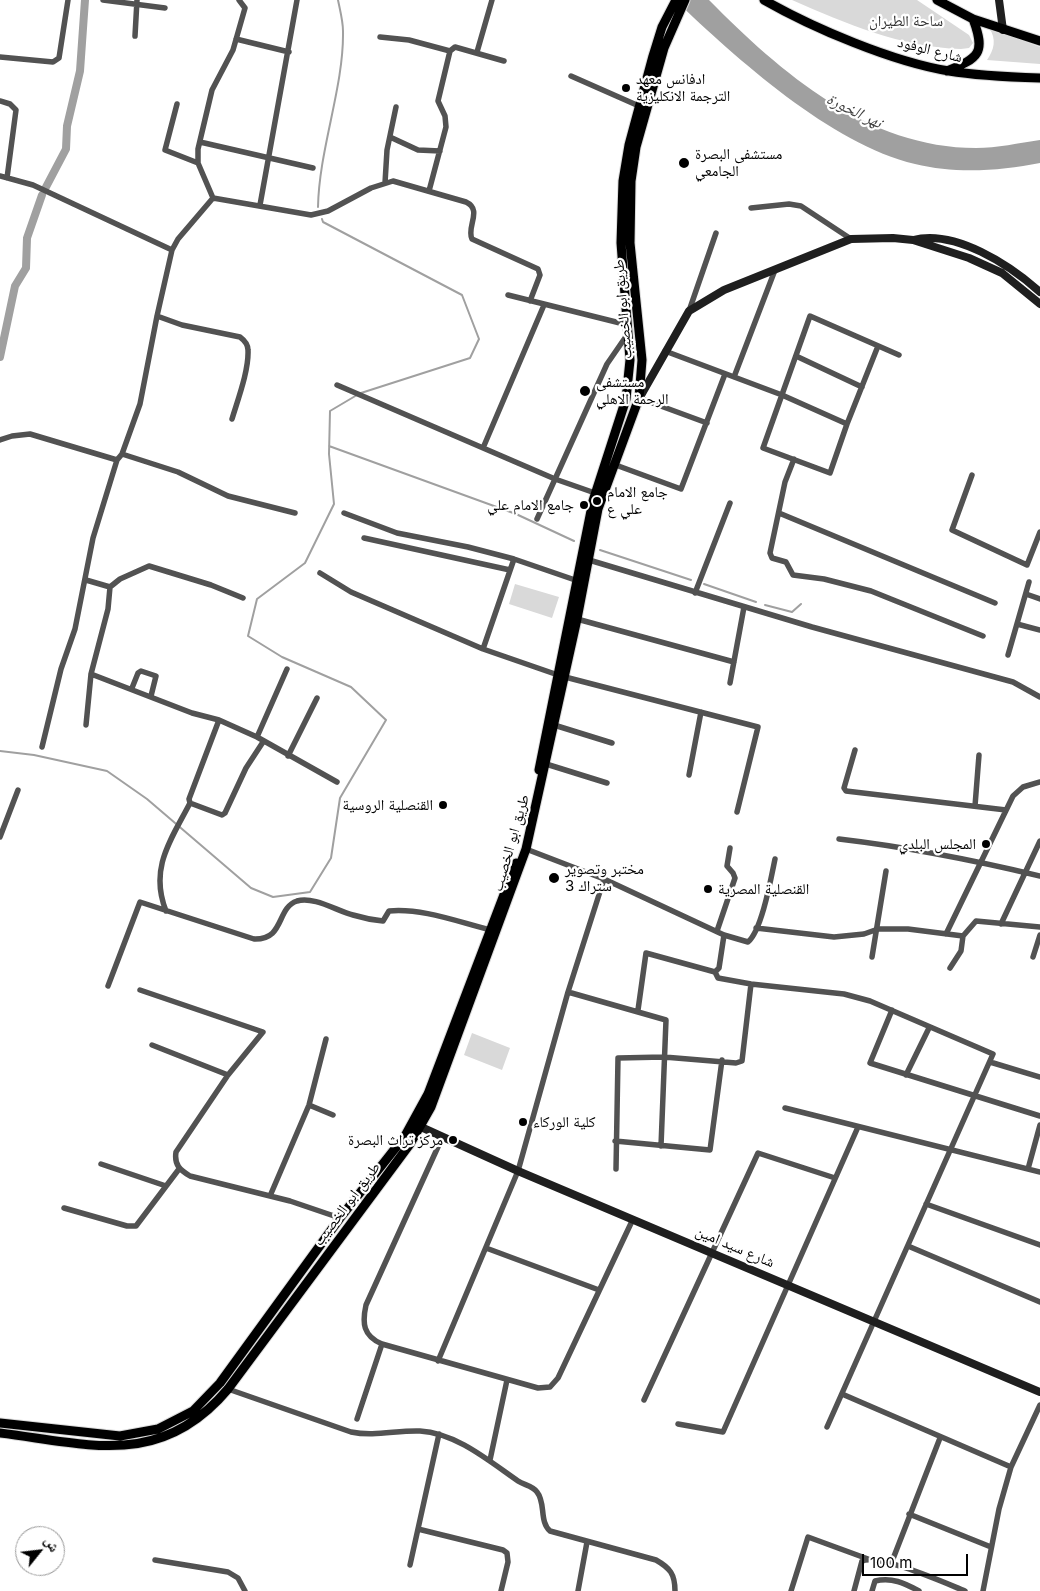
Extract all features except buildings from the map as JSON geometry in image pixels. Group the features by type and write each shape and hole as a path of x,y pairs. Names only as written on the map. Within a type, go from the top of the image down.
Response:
{"main road":[{"name":"طريق ابو الخصيب","path":"0,1433 105,1447 140,1444 161,1438 186,1426 209,1410 228,1389 421,1127 440,1086 491,930 524,838 577,619 600,502 627,392 630,360 624,181 638,106 659,36 677,4 685,0"},
{"name":"شارع الوفود","path":"764,0 841,37 897,58 947,71 985,76 1040,78"},
{"path":"937,0 973,19 1040,41"},
{"name":"طريق ابو الخصيب","path":"0,1423 120,1436 152,1431 182,1418 203,1402 216,1388 340,1218 405,1136 418,1116 477,975 526,849 554,726 595,493 611,463 639,398 642,360 626,243 630,199 636,147 677,4"},
{"path":"947,71 969,61 978,53 981,41 973,19"},
{"path":"309,1261 318,1267"}],"street":[{"path":"0,57 51,62 59,58 68,0"},
{"path":"103,0 137,2 166,8"},
{"path":"213,198 198,162 200,142 212,90 236,39 245,8 239,0"},
{"path":"260,206 297,0"},
{"path":"477,52 492,0"},
{"path":"999,0 1003,30"},
{"path":"136,36 137,2"},
{"path":"380,37 409,40 450,51"},
{"path":"236,39 289,52"},
{"path":"429,190 446,120 438,101 450,51 455,47 504,61"},
{"path":"571,76 638,106"},
{"path":"0,101 10,104 16,110 7,178"},
{"path":"177,104 165,150 198,162"},
{"path":"385,183 390,137 396,107"},
{"path":"390,137 418,150 440,151"},
{"path":"200,142 313,168"},
{"path":"0,176 34,185 172,250"},
{"path":"213,198 291,212 319,214 385,183 400,181 429,190 472,205 474,214 470,234 474,241 538,269 540,275 530,301"},
{"path":"42,747 48,715 75,629 93,538 140,404 172,250 178,239 213,198"},
{"path":"751,208 789,204 801,206 851,239"},
{"path":"707,423 639,398 689,310 716,233"},
{"path":"689,310 720,292 851,239 893,238 913,240 990,267 1013,280 1040,304"},
{"path":"913,240 923,238 940,239 980,252 1007,266 1040,292"},
{"path":"734,377 775,270"},
{"path":"508,295 628,330 607,364 536,519"},
{"path":"483,448 544,305"},
{"path":"157,316 182,325 240,337 244,340 248,350 241,392 232,419"},
{"path":"878,346 830,473 763,448 810,316 899,355"},
{"path":"665,350 847,424"},
{"path":"796,356 862,386"},
{"path":"611,463 682,490 725,374"},
{"path":"337,385 554,479 595,493"},
{"path":"0,440 12,436 30,434 178,472 228,496 295,513"},
{"path":"794,459 778,513 770,555 774,559 786,562 793,575 824,579 871,591 983,636"},
{"path":"972,475 952,530 1028,565 1040,532"},
{"path":"695,593 730,503"},
{"path":"344,513 397,533 468,547 514,559 578,581"},
{"path":"778,513 996,603"},
{"path":"364,538 510,570"},
{"path":"483,649 514,559"},
{"path":"589,560 695,593 1013,682 1040,697"},
{"path":"86,725 91,674 108,609 110,587 120,579 149,566 211,585 243,598"},
{"path":"320,573 351,592 446,631 483,649 562,676 758,727 737,812"},
{"path":"86,580 110,587"},
{"path":"1008,655 1029,582"},
{"path":"1026,594 1040,599"},
{"path":"730,683 744,607"},
{"path":"577,619 734,662"},
{"path":"1017,624 1040,630"},
{"path":"257,738 287,669"},
{"path":"132,688 138,672 141,671 156,676 151,696"},
{"path":"91,674 132,688 192,713 219,720 257,738 337,782"},
{"path":"288,756 317,698"},
{"path":"689,775 700,712"},
{"path":"166,911 160,895 162,857 190,803 188,799 219,720"},
{"path":"554,726 612,743"},
{"path":"190,803 222,815 226,813 246,768 263,742"},
{"path":"855,750 844,788 846,790 1006,810"},
{"path":"975,806 979,755"},
{"path":"546,764 607,782"},
{"path":"946,934 979,862 1006,810 1018,791 1040,782"},
{"path":"0,837 3,822 18,790"},
{"path":"839,839 890,845 1040,876"},
{"path":"1001,924 1040,841"},
{"path":"717,931 735,878 727,866 730,848"},
{"path":"526,849 604,879 724,935 748,942 753,938 765,904 775,859"},
{"path":"872,957 886,871"},
{"path":"438,1361 518,1171 568,992 604,879"},
{"path":"108,986 140,902 254,939 263,939 274,932 289,906 299,901 320,904 369,919 383,921 389,911 399,910 420,912 491,930"},
{"path":"950,968 961,951 963,936 976,921 1040,927"},
{"path":"756,928 834,937 864,934 878,929 908,929 963,936"},
{"path":"715,972 719,968 724,935"},
{"path":"1033,956 1040,935"},
{"path":"638,1010 646,953 715,972 718,978 752,984 844,994 892,1010 929,1028 993,1054 827,1427"},
{"path":"616,1168 618,1058 664,1057 722,1060 736,1063 742,1060 752,984"},
{"path":"140,990 263,1032 228,1075 176,1152 175,1159 179,1169 190,1176 270,1196 340,1218"},
{"path":"568,992 638,1010 666,1020 661,1146"},
{"path":"892,1010 870,1063 1040,1116"},
{"path":"906,1075 929,1028"},
{"path":"270,1196 310,1105 326,1039"},
{"path":"152,1045 228,1075"},
{"path":"615,1141 710,1150 722,1060"},
{"path":"990,1062 1040,1077"},
{"path":"310,1105 333,1115"},
{"path":"785,1108 1040,1172"},
{"path":"1028,1169 1040,1125"},
{"name":"شارع سيد امين","path":"421,1127 518,1171 1040,1392"},
{"path":"678,1424 723,1432 858,1127"},
{"path":"442,1138 366,1305 364,1327 370,1338 382,1344 508,1380 544,1388 555,1383 633,1219"},
{"path":"644,1400 710,1252 758,1153 835,1178"},
{"path":"101,1164 166,1186"},
{"path":"64,1208 130,1227 136,1226 179,1169"},
{"path":"926,1204 1040,1245"},
{"path":"908,1246 1040,1302"},
{"path":"486,1248 598,1290"},
{"path":"357,1419 382,1344"},
{"path":"490,1460 508,1380"},
{"path":"228,1389 360,1434 417,1431 439,1434 490,1460 536,1491 539,1495 545,1524 550,1531 656,1560 668,1567 675,1578 675,1591"},
{"path":"842,1394 940,1438 1011,1467"},
{"path":"983,1591 999,1509 1011,1467 1040,1404"},
{"path":"410,1565 439,1434"},
{"path":"891,1564 940,1438"},
{"path":"909,1514 991,1546"},
{"path":"418,1529 503,1550 507,1553 508,1562 501,1591"},
{"path":"791,1591 808,1537 965,1591"},
{"path":"578,1591 588,1542"},
{"path":"854,1591 862,1561 868,1559"},
{"path":"155,1560 228,1572 238,1578 245,1591"},
{"path":"872,1591 875,1581 886,1578 897,1580 919,1591"}],"green space":[{"name":"ساحة الطيران","path":"792,0 917,0 969,35 973,43 969,48 961,49 917,44 895,39 854,26"},
{"path":"989,28 1040,47 1040,64 987,60 994,44"},
{"path":"515,584 559,597 552,618 509,604"},
{"path":"472,1033 510,1048 502,1070 464,1055"}],"shaded area":[{"name":"نهر الخورة","path":"675,0 709,0 766,54 797,79 829,101 863,120 899,135 936,145 984,148 1040,140 1040,163 1009,168 962,170 915,164 883,154 818,119 787,97 727,48"}],"waterway":[{"path":"46,187 66,149 67,126 80,71 85,0"},
{"path":"318,207 322,163 340,74 343,27 338,0"},
{"path":"0,357 15,286 26,268 27,238 42,195"},
{"path":"322,219 323,222 462,295 479,339 470,358 361,393"},
{"path":"0,751 34,755 107,771 147,799 251,888 273,897 310,892 331,858 340,798 386,720 351,687 282,657 248,636 257,599 305,563 334,504 329,454 330,411 357,395"},
{"path":"329,446 516,514 574,541"},
{"path":"600,550 691,580"},
{"path":"704,584 756,602"},
{"path":"765,605 792,612 801,604"}],"place":[{"name":"ادفانس معهد الترجمة الانكليزية","path":"626,88"},
{"name":"مستشفى البصرة الجامعي","path":"684,163"},
{"name":"مستشفى الرحمة الاهلي","path":"585,391"},
{"name":"جامع الامام علي ع","path":"597,501"},
{"name":"جامع الامام علي","path":"584,505"},
{"name":"القنصلية الروسية","path":"443,805"},
{"name":"المجلس البلدي","path":"986,844"},
{"name":"مختبر وتصوير ستراك 3","path":"554,878"},
{"name":"القنصلية المصرية","path":"708,889"},
{"name":"كلية الوركاء","path":"523,1122"},
{"name":"مركز تراث البصرة","path":"453,1140"}]}
